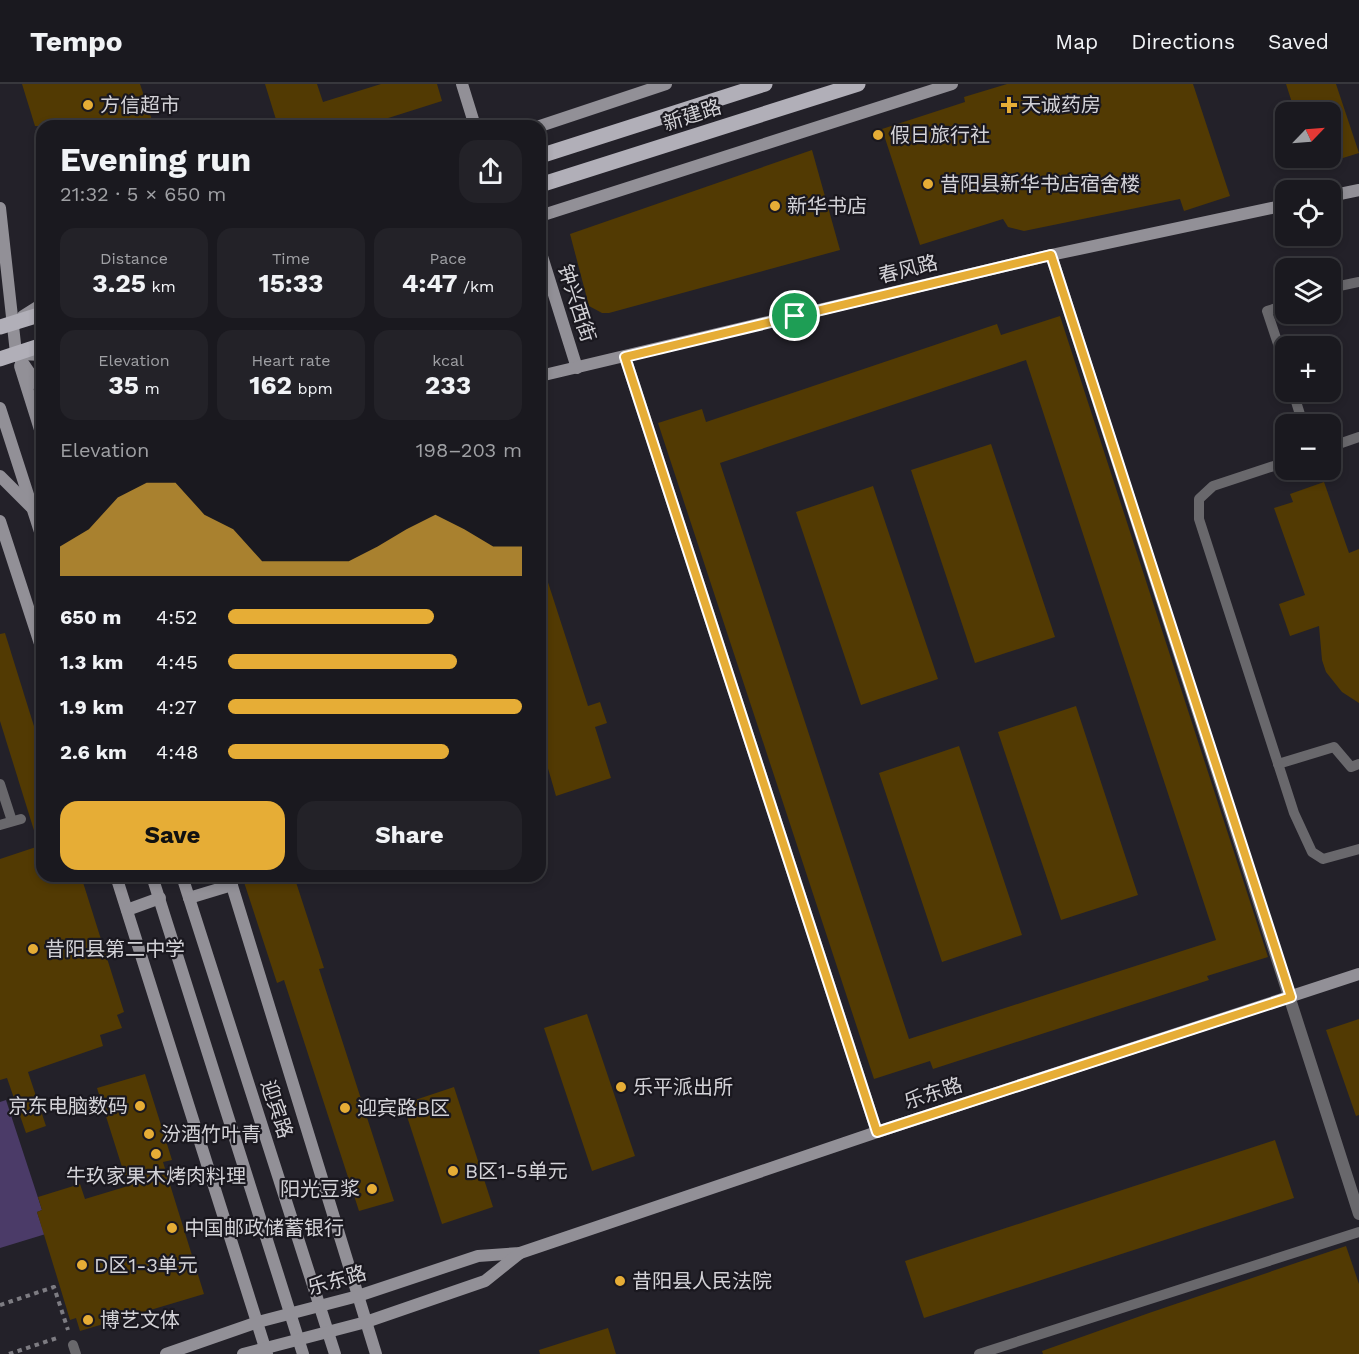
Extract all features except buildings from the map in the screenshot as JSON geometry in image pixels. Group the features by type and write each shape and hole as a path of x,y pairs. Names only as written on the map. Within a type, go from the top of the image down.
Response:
{"main road":[{"path":"462,84 473,120"},
{"path":"546,124 666,84"},
{"name":"新建路","path":"546,154 765,84"},
{"name":"新建路","path":"546,183 858,84"},
{"path":"546,214 952,84"},
{"path":"1341,194 1359,190"},
{"name":"春风路","path":"546,375 1051,255 1275,207"},
{"path":"0,208 6,325"},
{"name":"钟兴西街","path":"546,269 577,368"},
{"path":"0,285 6,325 36,417"},
{"path":"6,325 36,308"},
{"path":"6,325 36,316"},
{"path":"0,359 36,347"},
{"path":"16,353 36,355"},
{"path":"16,353 36,382"},
{"path":"0,408 36,518"},
{"path":"0,476 33,508"},
{"path":"0,521 36,632"},
{"path":"118,882 266,1351"},
{"path":"154,882 303,1354"},
{"name":"迎宾路","path":"184,882 335,1354"},
{"path":"189,898 225,882"},
{"path":"231,882 376,1354"},
{"path":"127,910 160,898"},
{"name":"乐东路","path":"166,1354 258,1322 358,1296 478,1256 520,1253 877,1132 1359,974"},
{"name":"乐东路","path":"243,1354 266,1351 298,1339 366,1322 485,1281 520,1253"}],"street":[{"path":"1051,255 1359,1214"},
{"path":"625,357 877,1132"}],"lane":[{"path":"1341,286 1359,282"},
{"path":"1275,308 1267,311 1275,336"},
{"path":"1341,443 1359,437"},
{"path":"1275,466 1213,486 1199,499 1199,519 1294,813 1312,852 1323,860 1359,849"},
{"path":"1278,764 1334,747 1350,766 1359,764"},
{"path":"0,784 16,820 0,825"},
{"path":"979,1354 1359,1232"}],"path":[{"path":"0,1305 54,1287 75,1350"},
{"path":"10,1354 53,1339"}],"shaded area":[{"path":"6,1100 42,1210 37,1212 42,1227 49,1233 0,1248 0,1102"}],"place":[{"name":"方信超市","path":"88,105"},
{"name":"天诚药房","path":"1009,105"},
{"name":"假日旅行社","path":"878,135"},
{"name":"昔阳县新华书店宿舍楼","path":"928,184"},
{"name":"新华书店","path":"775,206"},
{"name":"昔阳县第二中学","path":"33,949"},
{"name":"乐平派出所","path":"621,1087"},
{"name":"京东电脑数码","path":"140,1106"},
{"name":"迎宾路B区","path":"345,1108"},
{"name":"汾酒竹叶青","path":"149,1134"},
{"name":"牛玖家果木烤肉料理","path":"156,1154"},
{"name":"B区1-5单元","path":"453,1171"},
{"name":"阳光豆浆","path":"372,1189"},
{"name":"中国邮政储蓄银行","path":"172,1228"},
{"name":"D区1-3单元","path":"82,1265"},
{"name":"昔阳县人民法院","path":"620,1281"},
{"name":"博艺文体","path":"88,1320"}],"route":[{"path":"1051,255 1291,997 877,1132 625,357 795,316 1051,255"}]}
